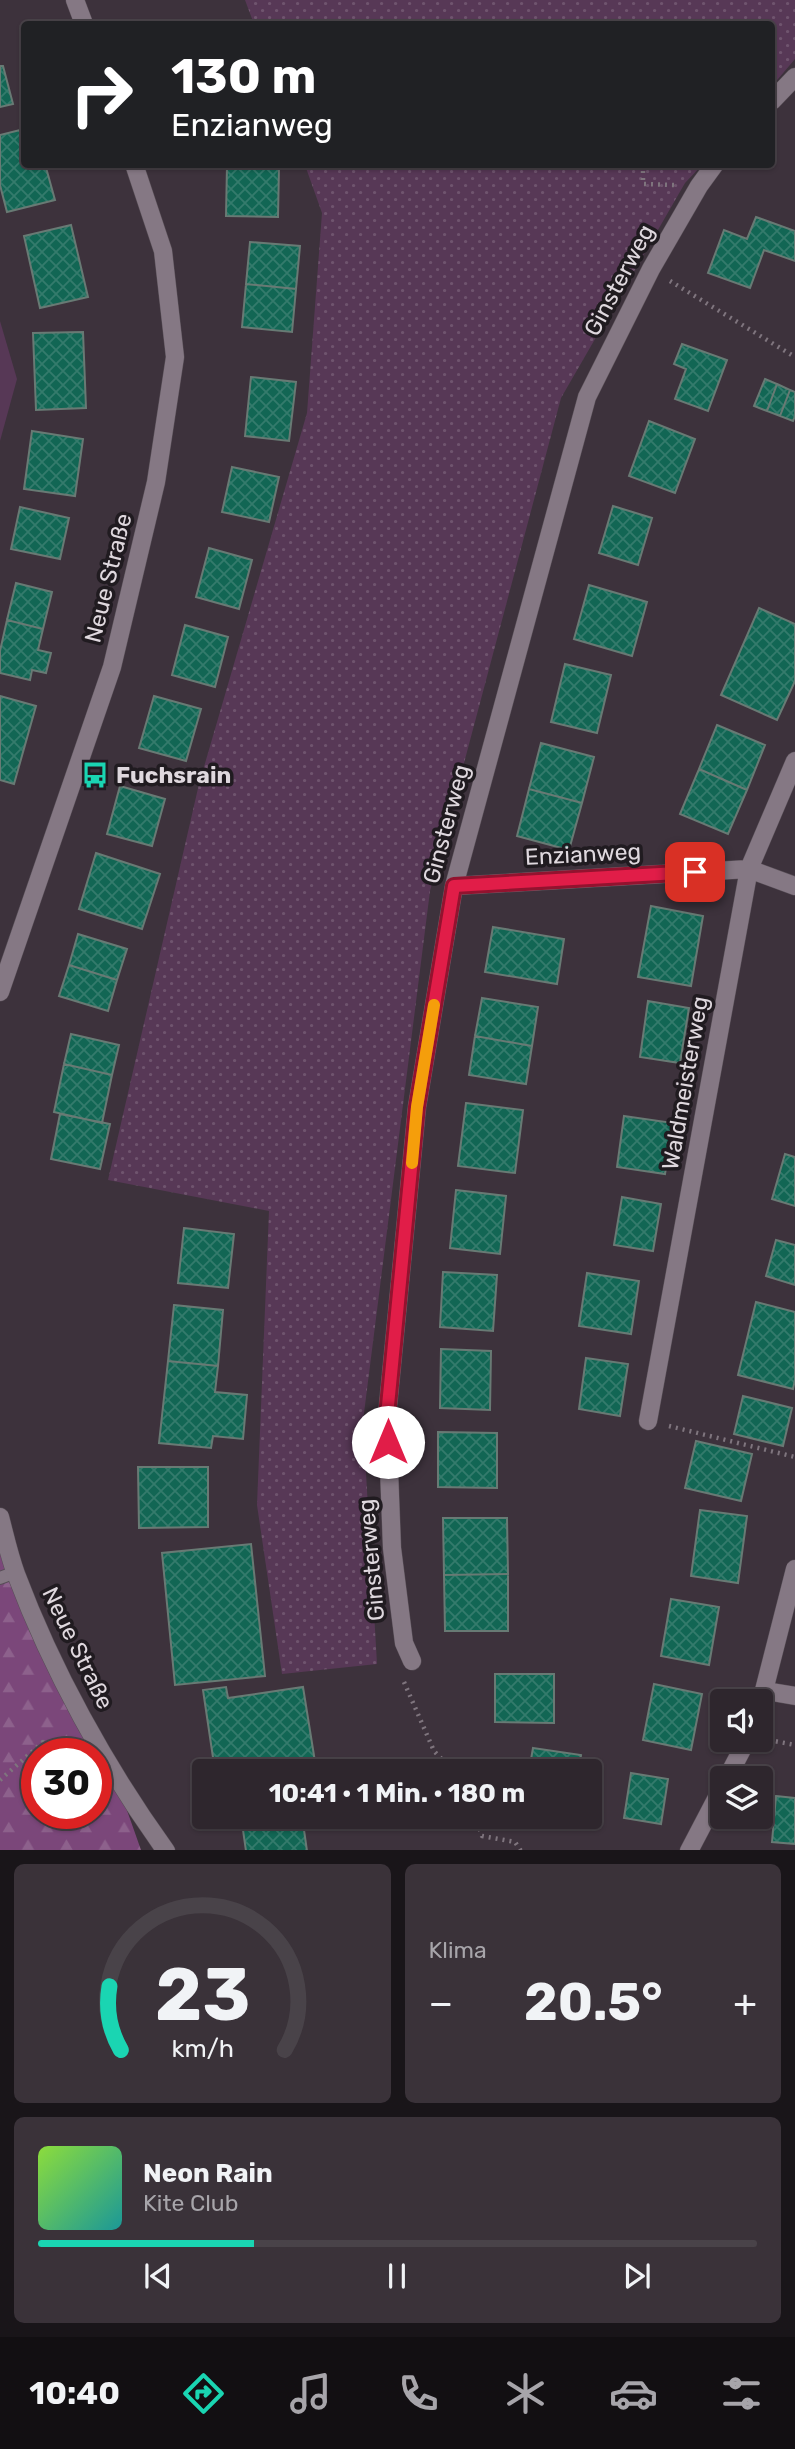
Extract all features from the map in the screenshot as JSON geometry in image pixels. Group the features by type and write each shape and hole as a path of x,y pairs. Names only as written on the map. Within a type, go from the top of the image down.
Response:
{"street":[{"path":"75,0 83,21"},
{"path":"775,98 795,77"},
{"name":"Neue Straße","path":"0,992 111,667 156,482 174,357 163,251 135,168"},
{"name":"Ginsterweg","path":"412,1661 404,1643 392,1548 387,1416 417,1107 454,886 587,397 651,269 712,168"},
{"name":"Waldmeisterweg","path":"648,1421 749,869 795,761"},
{"name":"Enzianweg","path":"454,886 749,869 795,886"},
{"name":"Neue Straße","path":"0,1517 8,1575 58,1672 111,1765 166,1850"},
{"path":"766,1689 790,1615 795,1569"},
{"path":"773,1697 795,1696"},
{"path":"689,1850 710,1810"}],"path":[{"path":"643,168 643,184 699,187"},
{"path":"684,289 795,357"},
{"path":"648,1421 795,1457"},
{"path":"412,1661 398,1665 434,1751 442,1759"},
{"path":"773,1741 795,1745"},
{"path":"0,1780 21,1761"},
{"path":"480,1829 482,1836 515,1842 521,1850"}],"shaded area":[{"path":"245,0 795,0 795,59 775,82 775,21 253,21"},
{"path":"306,168 699,168 685,183 561,398 430,891 363,1421 377,1664 282,1674 257,1505 269,1211 108,1180 199,784 307,413 322,213"},
{"path":"0,321 17,379 0,441"}],"green space":[{"path":"0,1517 16,1572 98,1738 21,1738 21,1829 112,1829 112,1768 141,1850 0,1850"}],"building":[{"path":"0,66 3,66 13,104 0,107"},
{"path":"21,130 21,168 46,168 55,200 7,212 0,185 0,135"},
{"path":"227,168 279,168 278,217 226,216"},
{"path":"756,217 795,231 795,261 764,250 750,288 708,273 724,230 747,239"},
{"path":"71,225 88,297 40,308 24,236"},
{"path":"250,242 300,246 296,289 246,284"},
{"path":"246,284 296,289 292,332 242,327"},
{"path":"83,332 86,408 36,410 33,333"},
{"path":"682,344 727,360 708,411 675,399 686,369 674,364"},
{"path":"251,377 296,382 289,441 245,436"},
{"path":"765,379 777,384 767,411 754,406"},
{"path":"777,384 790,390 780,416 767,411"},
{"path":"790,390 795,392 793,421 780,416"},
{"path":"649,421 695,439 675,493 629,476"},
{"path":"32,431 83,439 75,496 24,489"},
{"path":"232,467 279,477 269,522 222,512"},
{"path":"613,506 652,518 638,565 599,553"},
{"path":"20,507 69,518 60,559 11,549"},
{"path":"209,548 252,560 239,609 196,597"},
{"path":"16,583 52,592 43,629 7,620"},
{"path":"589,585 647,602 632,656 574,639"},
{"path":"759,608 795,624 795,681 777,720 721,695"},
{"path":"7,620 43,629 38,650 51,653 46,673 32,670 30,680 0,673 0,651"},
{"path":"185,625 228,637 215,687 172,675"},
{"path":"565,664 611,675 597,733 551,722"},
{"path":"0,696 36,706 14,784 0,780"},
{"path":"154,696 201,709 186,761 139,748"},
{"path":"717,725 765,745 747,790 699,769"},
{"path":"541,743 594,757 582,803 529,789"},
{"path":"699,769 747,790 728,834 680,814"},
{"path":"120,786 165,799 152,846 107,834"},
{"path":"529,789 582,803 569,850 517,836"},
{"path":"96,853 160,874 142,929 79,909"},
{"path":"651,906 703,916 691,986 638,977"},
{"path":"493,927 564,939 557,984 485,972"},
{"path":"78,934 127,949 117,980 69,965"},
{"path":"69,965 117,980 108,1011 59,996"},
{"path":"482,998 538,1007 532,1046 475,1036"},
{"path":"648,1001 689,1008 680,1063 640,1057"},
{"path":"71,1034 119,1045 112,1075 64,1064"},
{"path":"475,1036 532,1046 526,1084 469,1075"},
{"path":"64,1064 112,1075 102,1123 54,1112"},
{"path":"466,1103 523,1110 515,1173 458,1166"},
{"path":"60,1114 110,1124 100,1169 51,1159"},
{"path":"624,1116 673,1123 665,1174 617,1167"},
{"path":"785,1154 795,1157 795,1206 772,1199"},
{"path":"456,1190 506,1196 500,1254 450,1248"},
{"path":"622,1197 661,1204 653,1251 614,1245"},
{"path":"184,1228 234,1234 228,1288 178,1283"},
{"path":"776,1240 795,1245 795,1285 766,1276"},
{"path":"443,1272 497,1275 493,1331 440,1327"},
{"path":"587,1273 639,1281 631,1334 579,1326"},
{"path":"756,1302 795,1312 793,1389 738,1375"},
{"path":"174,1305 223,1310 218,1366 168,1361"},
{"path":"441,1349 491,1351 490,1410 440,1408"},
{"path":"586,1358 628,1364 620,1416 579,1409"},
{"path":"168,1361 218,1366 215,1392 247,1395 243,1439 213,1436 211,1448 159,1443"},
{"path":"743,1396 792,1408 783,1446 734,1434"},
{"path":"438,1432 497,1433 497,1488 438,1487"},
{"path":"696,1441 752,1454 741,1501 685,1488"},
{"path":"138,1467 208,1467 208,1527 139,1528"},
{"path":"700,1510 747,1516 738,1583 691,1576"},
{"path":"443,1518 507,1518 508,1574 444,1575"},
{"path":"251,1544 265,1676 175,1685 162,1553"},
{"path":"508,1574 508,1631 445,1631 444,1575"},
{"path":"671,1599 719,1607 709,1665 661,1656"},
{"path":"495,1674 554,1674 554,1723 495,1722"},
{"path":"654,1684 702,1694 691,1750 643,1740"},
{"path":"226,1687 228,1698 303,1687 315,1759 213,1759 203,1690"},
{"path":"533,1748 581,1755 580,1759 531,1759"},
{"path":"631,1773 668,1779 661,1824 624,1818"},
{"path":"776,1796 795,1798 795,1844 772,1842"},
{"path":"243,1829 304,1829 307,1850 246,1850"}],"slow traffic":[{"path":"412,1163 417,1107 434,1005"}],"place":[{"name":"Fuchsrain","path":"95,775"}],"route":[{"path":"388,1442 387,1416 417,1107 454,886 695,872"}]}
